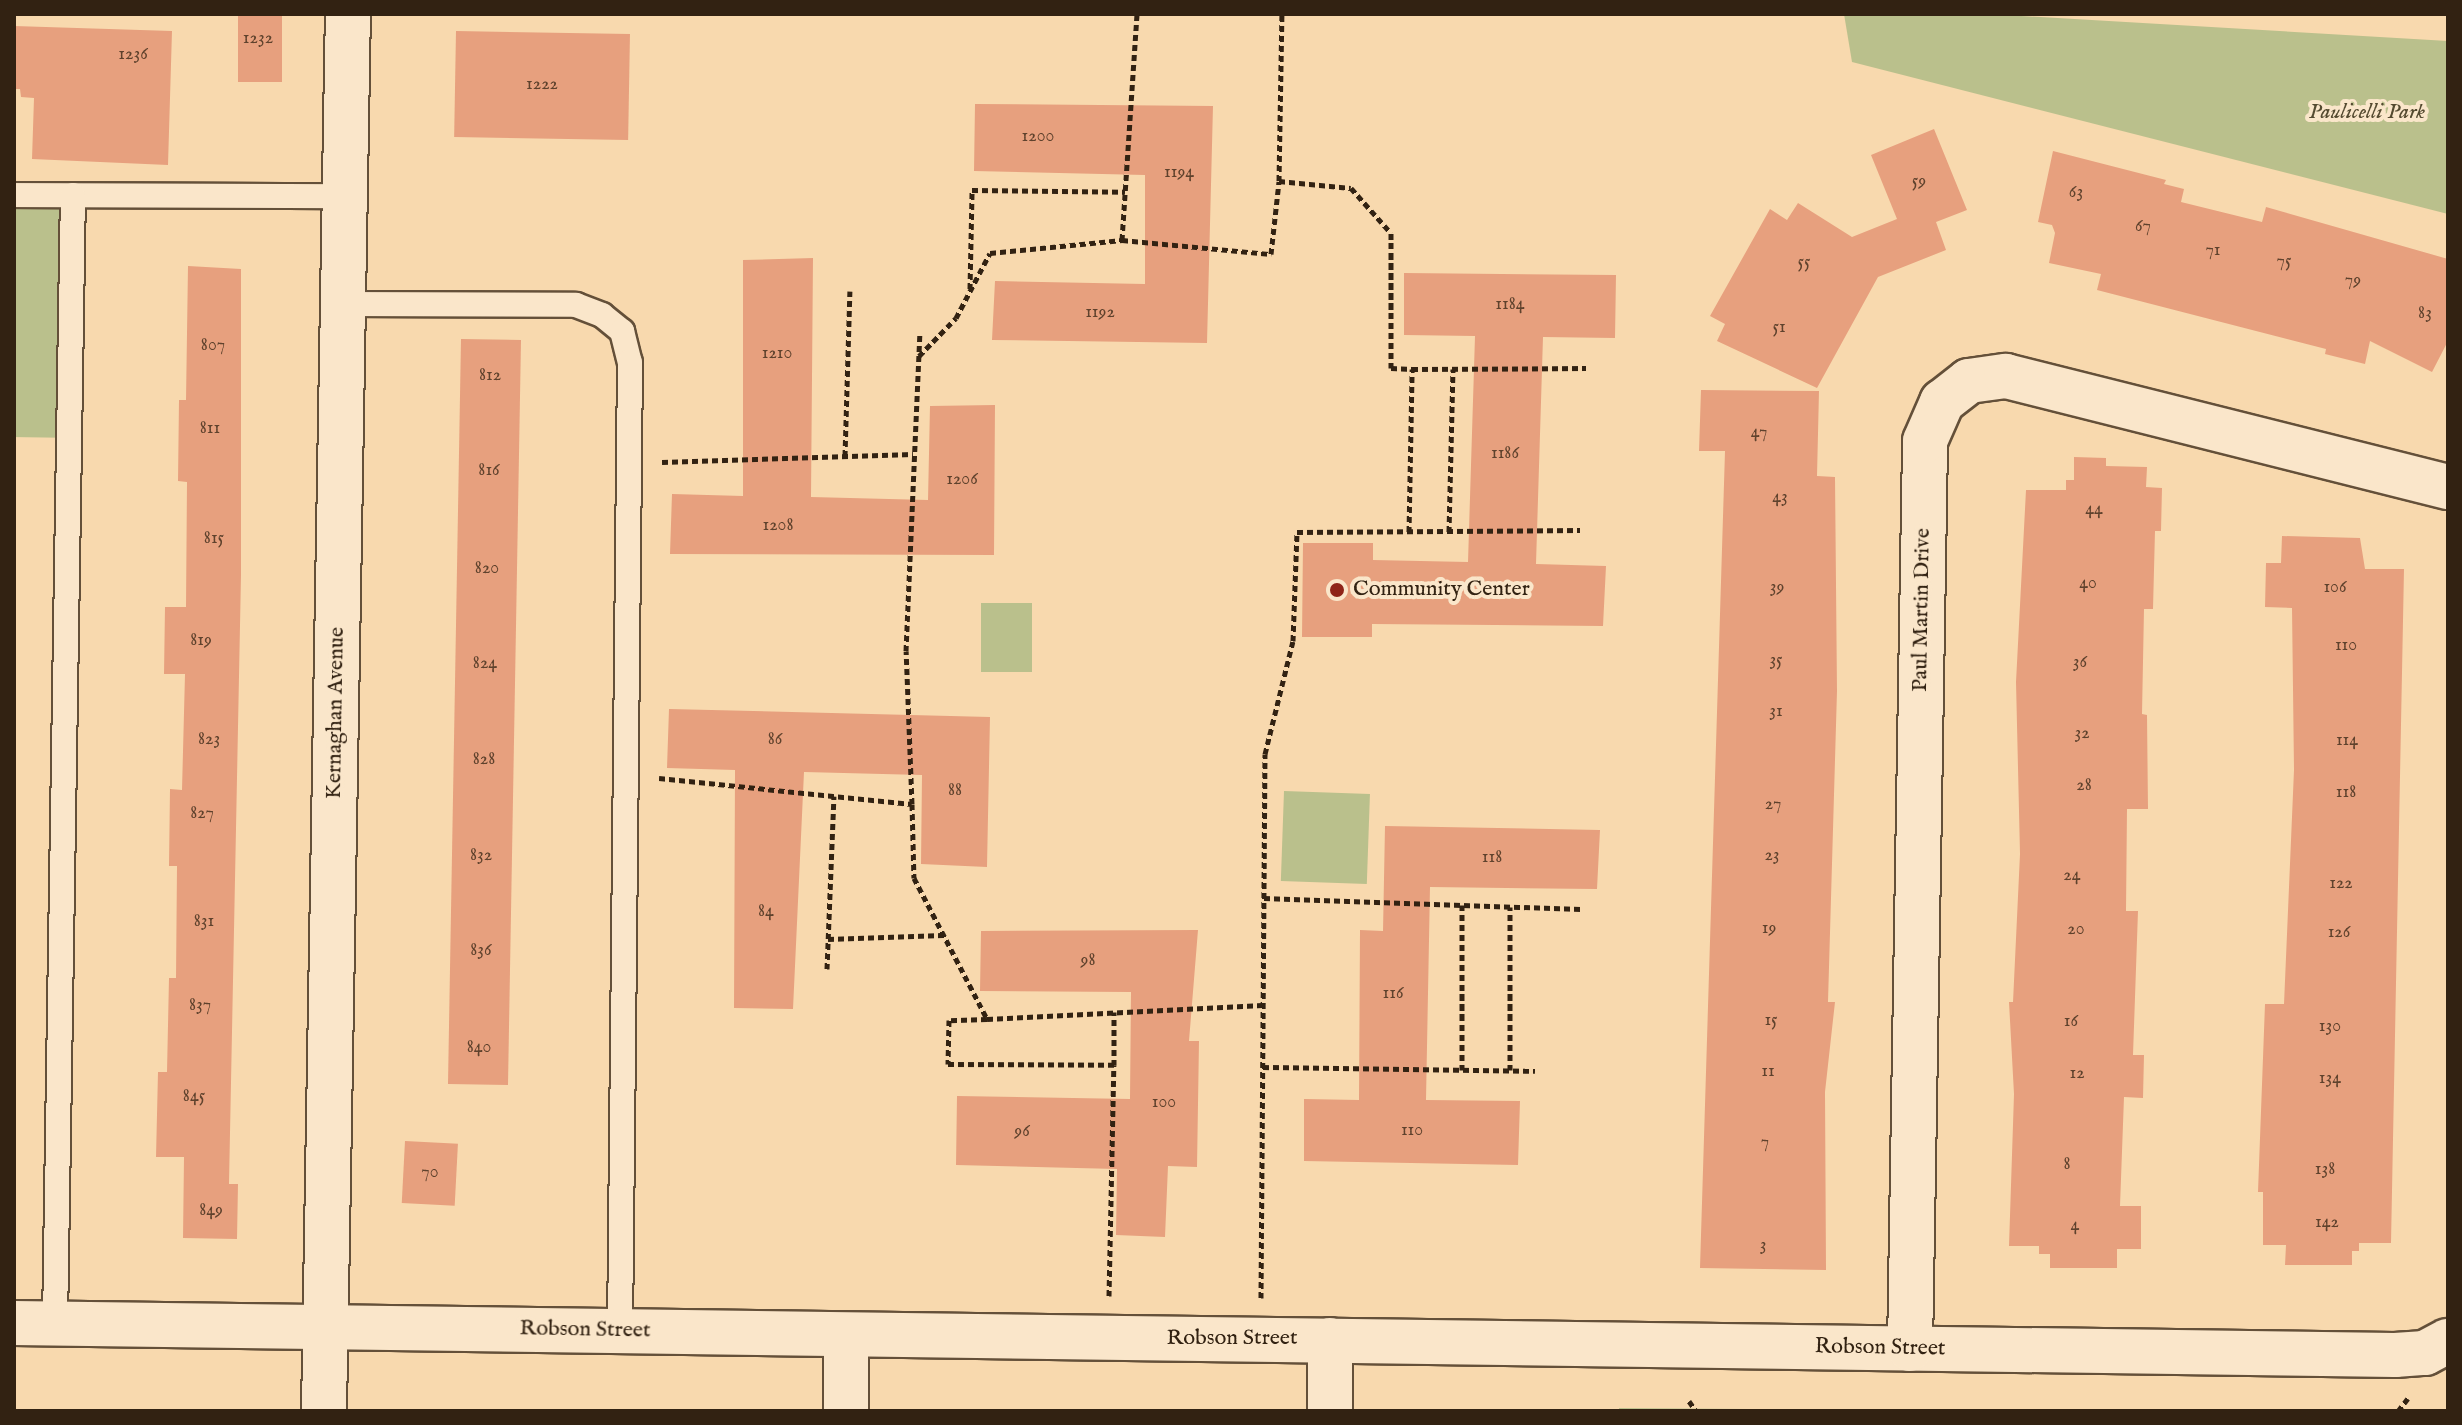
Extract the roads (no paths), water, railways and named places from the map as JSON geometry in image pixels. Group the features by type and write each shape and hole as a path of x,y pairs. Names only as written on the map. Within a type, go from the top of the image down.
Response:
{"street":[{"name":"Kernaghan Avenue","path":"324,1411 348,14"},
{"name":"Paul Martin Drive","path":"1910,1349 1925,441 1942,402 1969,381 2006,376 2448,487"},
{"name":"Robson Street","path":"35,1324 325,1324 846,1336 2395,1355 2425,1353 2448,1341"},
{"path":"846,1336 846,1411"},
{"path":"1330,1340 1330,1411"}],"lane":[{"path":"14,195 344,196"},
{"path":"35,1324 73,195"},
{"path":"343,304 576,305 602,315 622,331 630,362 620,1331"}],"place":[{"name":"Community Center","path":"1337,590"}],"park label":[{"name":"Paulicelli Park","path":"2367,113"}]}
